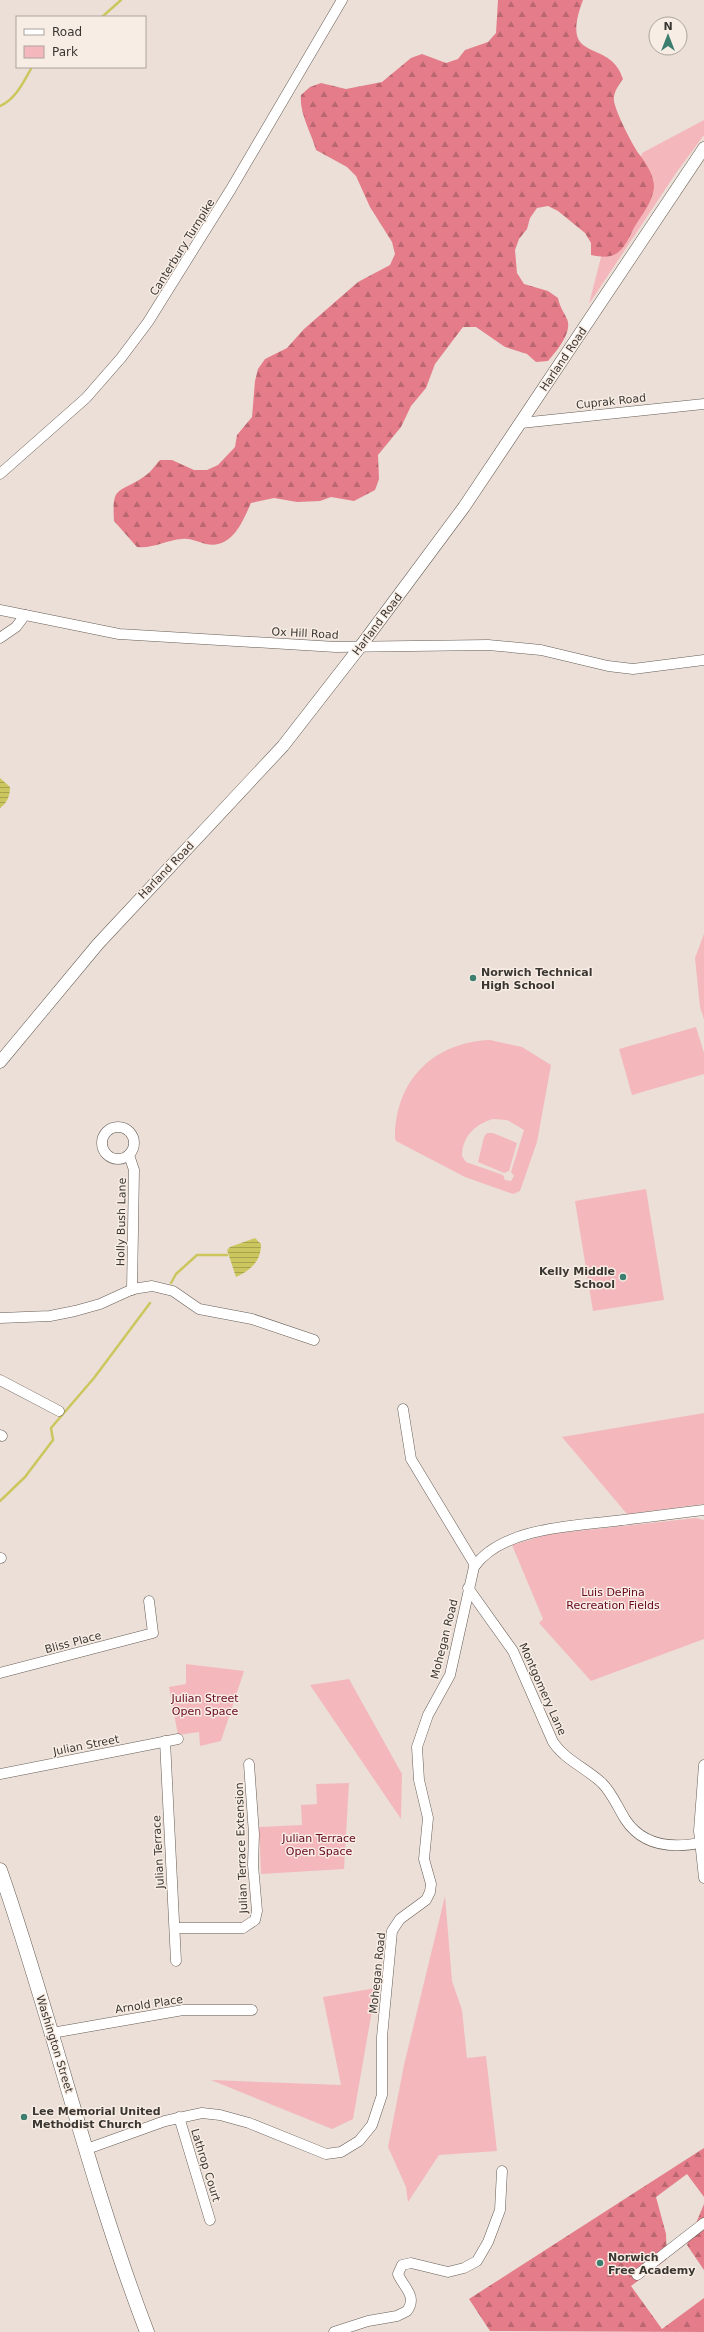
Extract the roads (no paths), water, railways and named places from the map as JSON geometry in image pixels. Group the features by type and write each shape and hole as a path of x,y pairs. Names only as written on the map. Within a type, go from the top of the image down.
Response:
{"highway":[{"name":"Washington Street","path":"0,1870 52,2033 119,2255 146,2332"}],"main road":[{"name":"Harland Road","path":"0,1062 98,944 283,746 360,647 464,507 704,148"}],"street":[{"name":"Canterbury Turnpike","path":"0,474 86,398 121,358 148,322 232,189 342,0"},
{"name":"Cuprak Road","path":"521,422 704,404"},
{"name":"Ox Hill Road","path":"0,610 119,634 360,647 479,645 547,651 608,666 633,669 704,660"},
{"path":"0,638 16,627 25,615"},
{"name":"Holly Bush Lane","path":"129,1155 134,1170 132,1290"},
{"path":"0,1318 50,1316 75,1312 102,1303 132,1290 148,1286 166,1288 196,1308 252,1319 314,1340"},
{"path":"0,1380 59,1411"},
{"path":"403,1409 408,1446 415,1467 475,1565 484,1555 495,1548 541,1531 704,1510"},
{"name":"Mohegan Road","path":"87,2149 179,2117 202,2113 220,2115 256,2126 317,2152 330,2155 341,2152 359,2141 372,2125 378,2111 382,2088 382,2037 392,1931 400,1919 426,1900 431,1889 424,1859 428,1818 418,1775 418,1742 428,1714 450,1675 468,1588 475,1565"},
{"name":"Montgomery Lane","path":"468,1588 513,1651 553,1742 561,1752 605,1786 631,1826 644,1839 660,1843 702,1843"},
{"name":"Bliss Place","path":"0,1674 153,1633 149,1601"},
{"name":"Julian Street","path":"0,1774 178,1738"},
{"name":"Julian Terrace","path":"164,1741 176,1961"},
{"name":"Julian Terrace Extension","path":"175,1928 243,1928 251,1925 256,1918 254,1823 249,1764"},
{"path":"704,1765 702,1843 704,1878"},
{"name":"Arnold Place","path":"52,2033 183,2010 252,2010"},
{"name":"Lathrop Court","path":"179,2117 210,2220"},
{"path":"334,2332 368,2321 397,2316 407,2311 410,2305 411,2296 398,2274 402,2265 411,2263 448,2272 464,2268 477,2261 488,2242 500,2210 502,2171"},
{"path":"637,2275 704,2223"}],"waterway":[{"path":"103,16 121,0"},
{"path":"0,106 11,99 23,84 31,68"},
{"path":"171,1283 176,1274 197,1255 227,1255"},
{"path":"0,1501 25,1477 53,1440 51,1428 94,1378 150,1303"}],"place":[{"name":"Norwich Technical High School","path":"473,978"},
{"name":"Kelly Middle School","path":"623,1277"},
{"name":"Lee Memorial United Methodist Church","path":"24,2117"},
{"name":"Norwich Free Academy","path":"600,2263"}],"park label":[{"name":"Luis DePina Recreation Fields","path":"613,1598"},
{"name":"Julian Street Open Space","path":"205,1704"},
{"name":"Julian Terrace Open Space","path":"319,1844"}]}
